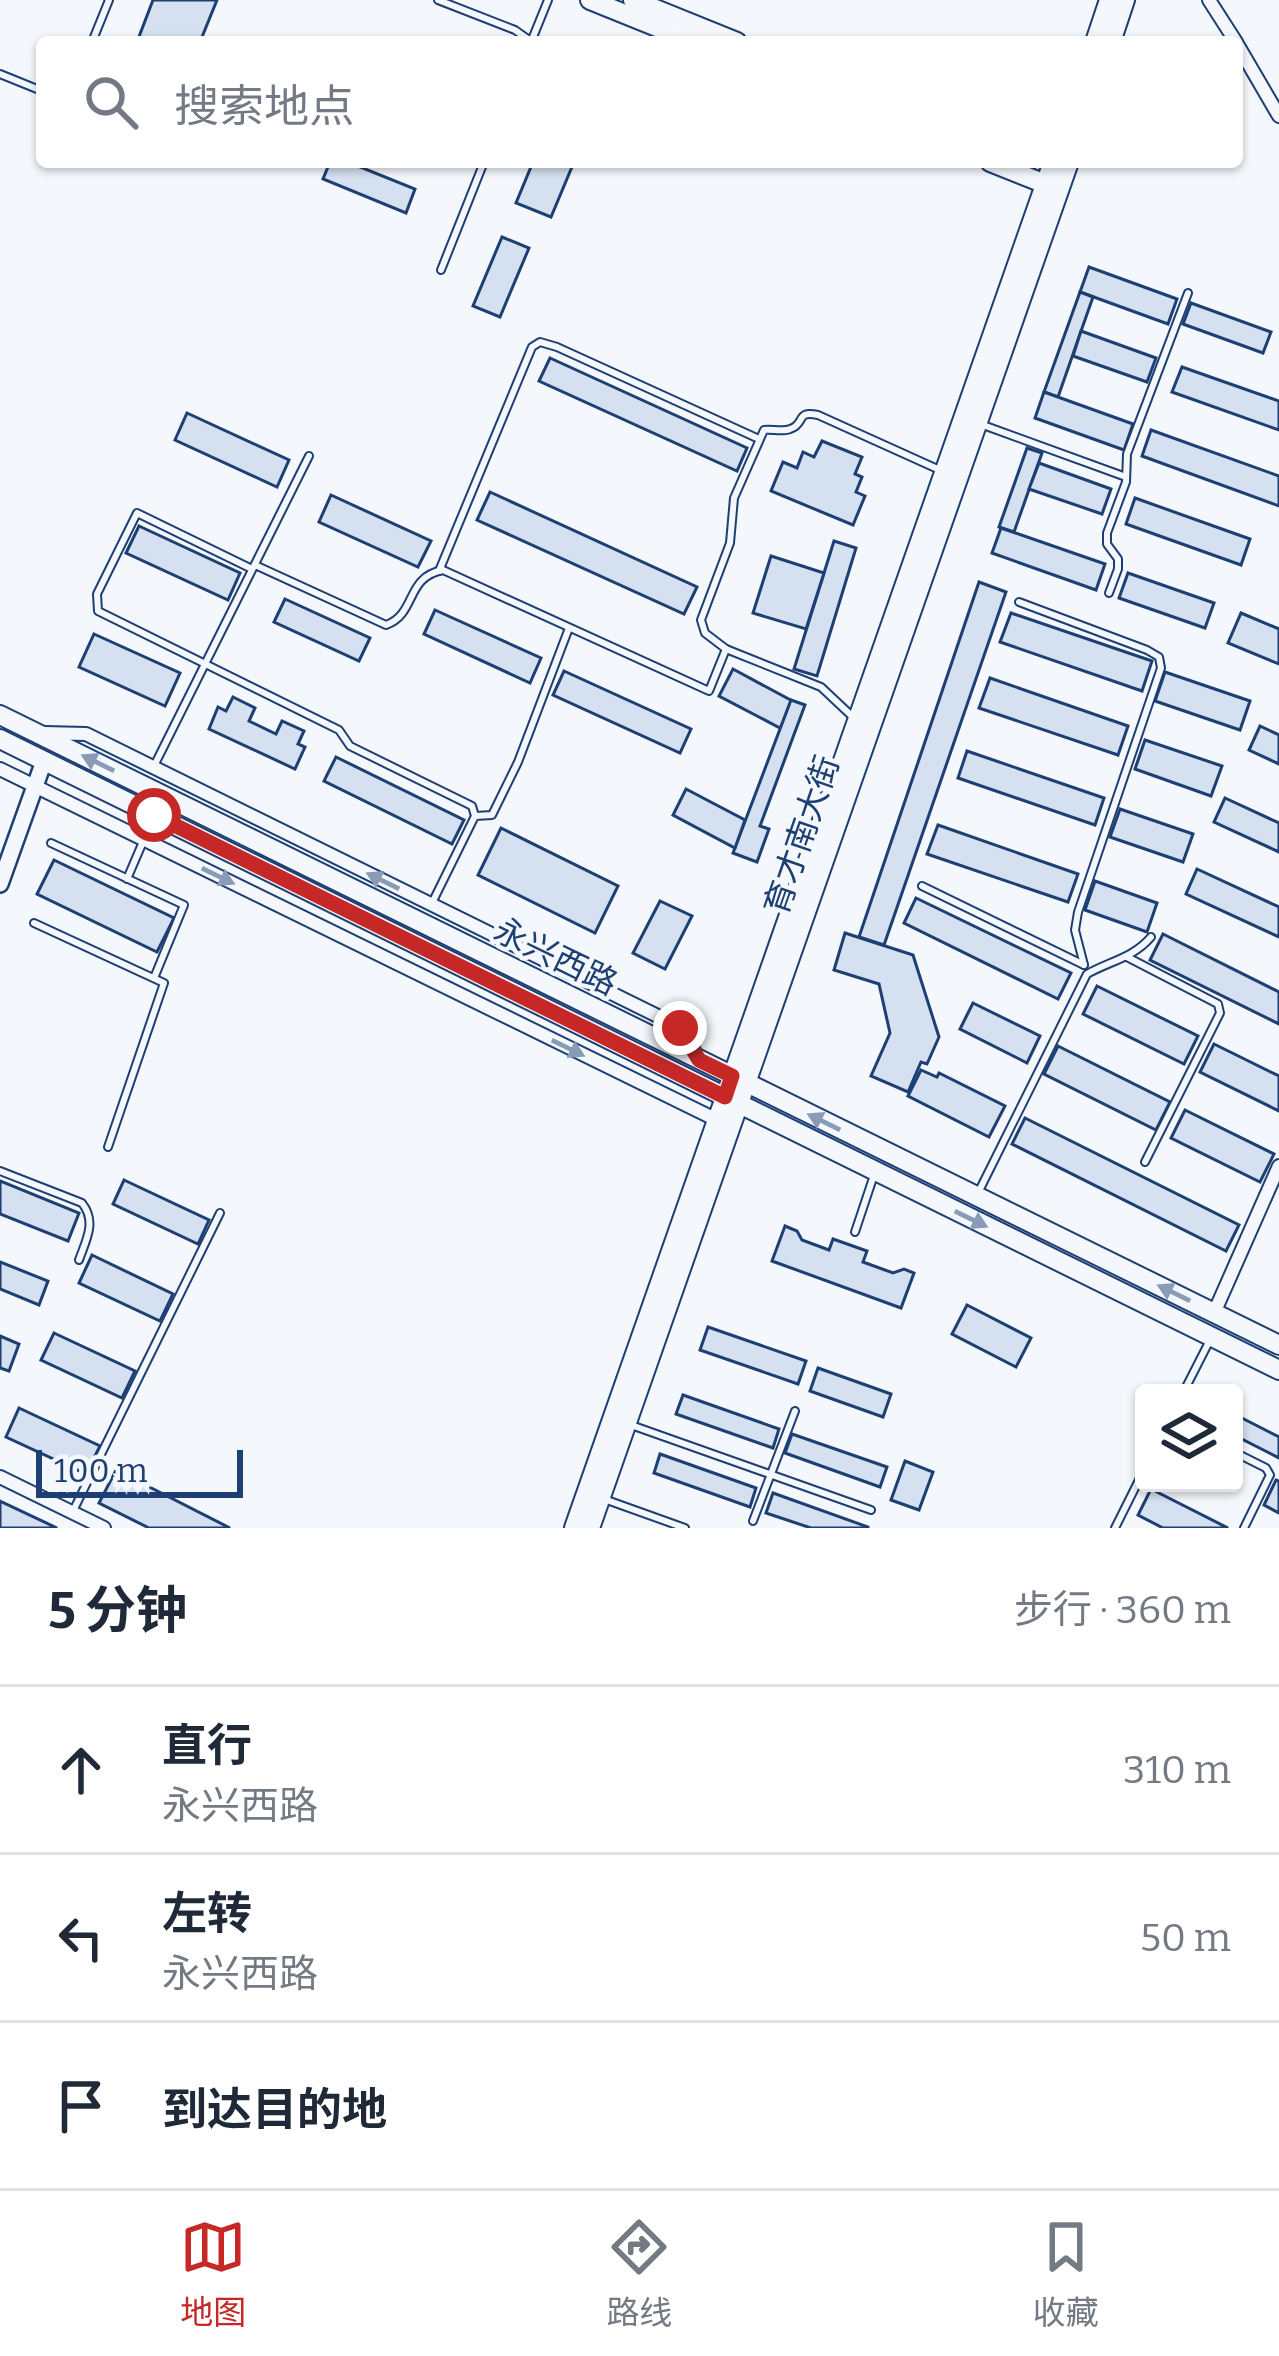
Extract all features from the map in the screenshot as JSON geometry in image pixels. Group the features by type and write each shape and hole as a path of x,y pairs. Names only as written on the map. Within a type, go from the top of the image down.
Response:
{"main road":[{"path":"590,0 679,36"},
{"path":"633,0 722,36"},
{"path":"1097,36 1109,0"},
{"path":"1113,36 1125,0"},
{"name":"育才南大街","path":"739,1080 977,423 1053,172"},
{"name":"育才南大街","path":"590,1528 857,721 1053,172"},
{"name":"永兴西路","path":"0,715 1279,1345"},
{"name":"永兴西路","path":"0,740 1279,1370"},
{"name":"育才南大街","path":"574,1528 717,1120 732,1101"}],"street":[{"path":"1209,0 1232,36"},
{"path":"1243,55 1279,116"},
{"path":"36,732 86,734 680,1028 699,1060"},
{"path":"0,884 44,761"},
{"path":"0,769 717,1120"},
{"path":"1214,1313 1279,1166"},
{"path":"0,1477 104,1528"}],"lane":[{"path":"95,36 110,0"},
{"path":"438,0 523,36"},
{"path":"533,36 548,0"},
{"path":"0,74 36,89"},
{"path":"441,270 482,168"},
{"path":"1108,593 1118,559 1107,544 1107,533 1126,477 1126,454 1188,293"},
{"path":"439,571 532,347 540,343 759,439"},
{"path":"857,721 821,687 726,649 705,634 701,620 730,543 734,498 764,430 788,430 808,413 944,472"},
{"path":"977,423 1126,477"},
{"path":"154,768 309,456"},
{"path":"431,905 475,816 472,806 350,746 339,730 98,611 97,594 137,513 386,625 401,617 420,579 439,571 709,691 726,649"},
{"path":"976,1197 1085,969 1076,944 1078,912 1161,668 1159,657 1147,650 1019,602"},
{"path":"475,816 492,815 518,762 569,628"},
{"path":"127,879 154,815"},
{"path":"51,843 184,905 154,978"},
{"path":"922,886 1085,969 1126,957 1151,937"},
{"path":"34,923 164,983 108,1147"},
{"path":"1126,957 1218,1004 1220,1013 1145,1162"},
{"path":"0,1172 82,1203 90,1230 79,1260"},
{"path":"856,1232 875,1172"},
{"path":"73,1513 220,1213"},
{"path":"1188,1384 1212,1336"},
{"path":"753,1521 794,1411"},
{"path":"626,1424 871,1510"},
{"path":"1243,1456 1270,1475 1244,1528"},
{"path":"1114,1528 1135,1487"},
{"path":"600,1498 685,1528"}],"building":[{"path":"153,0 217,0 202,36 139,36"},
{"path":"328,168 363,168 415,189 406,213 323,179"},
{"path":"531,168 571,168 551,217 516,203"},
{"path":"502,237 529,248 500,317 473,306"},
{"path":"1089,267 1177,299 1168,324 1080,292"},
{"path":"1080,292 1093,297 1058,397 1044,392"},
{"path":"1191,303 1271,332 1263,353 1183,324"},
{"path":"1081,331 1156,358 1147,382 1073,356"},
{"path":"550,358 747,448 737,471 539,381"},
{"path":"1182,367 1279,401 1279,430 1172,392"},
{"path":"1044,392 1133,424 1124,450 1035,418"},
{"path":"187,413 289,460 277,487 175,440"},
{"path":"1151,430 1279,476 1279,506 1142,456"},
{"path":"822,441 862,457 855,474 862,477 856,492 865,496 853,525 771,491 783,462 797,468 803,452 814,457"},
{"path":"1027,448 1042,453 1014,532 999,527"},
{"path":"1039,463 1111,489 1102,514 1029,489"},
{"path":"490,492 697,587 684,614 477,520"},
{"path":"331,495 431,541 418,567 319,522"},
{"path":"1135,498 1250,539 1241,565 1126,524"},
{"path":"139,526 240,573 228,600 126,553"},
{"path":"1001,528 1105,564 1096,590 992,553"},
{"path":"834,541 856,548 817,676 794,669"},
{"path":"771,556 824,573 806,629 753,613"},
{"path":"1128,573 1214,603 1205,628 1119,598"},
{"path":"979,582 1006,592 884,945 859,937"},
{"path":"285,599 370,638 359,661 274,622"},
{"path":"435,610 541,658 530,683 424,634"},
{"path":"1011,613 1152,661 1142,691 1000,642"},
{"path":"1241,613 1279,629 1279,664 1228,643"},
{"path":"94,634 180,673 165,706 79,667"},
{"path":"733,669 798,704 780,728 719,696"},
{"path":"564,671 691,729 680,753 553,695"},
{"path":"1165,672 1250,701 1240,730 1155,701"},
{"path":"990,678 1128,726 1118,755 979,708"},
{"path":"233,697 255,708 249,721 276,734 282,721 304,731 298,744 305,747 295,769 209,729 218,707 226,711"},
{"path":"791,700 805,705 760,826 769,829 757,862 733,853"},
{"path":"1260,726 1279,735 1279,764 1249,750"},
{"path":"1145,740 1222,766 1211,796 1135,769"},
{"path":"967,751 1104,798 1095,825 958,778"},
{"path":"336,757 464,820 452,844 324,781"},
{"path":"686,789 745,820 735,848 673,815"},
{"path":"1225,798 1279,823 1279,852 1214,822"},
{"path":"1120,809 1193,834 1183,862 1110,837"},
{"path":"938,825 1078,874 1068,902 927,854"},
{"path":"501,828 618,886 595,933 478,875"},
{"path":"54,860 174,918 157,952 37,894"},
{"path":"1197,869 1279,907 1279,937 1186,894"},
{"path":"1095,881 1157,903 1147,932 1085,910"},
{"path":"916,898 1071,973 1058,999 904,923"},
{"path":"660,901 692,916 665,969 633,953"},
{"path":"845,933 913,955 939,1037 908,1092 871,1076 890,1033 879,984 834,970"},
{"path":"1163,934 1279,992 1279,1024 1150,960"},
{"path":"1097,986 1198,1036 1184,1064 1083,1014"},
{"path":"973,1003 1040,1036 1027,1063 960,1029"},
{"path":"1214,1044 1279,1076 1279,1111 1200,1072"},
{"path":"1058,1046 1170,1102 1156,1130 1044,1074"},
{"path":"921,1070 937,1077 939,1073 1005,1106 989,1137 908,1096"},
{"path":"1185,1110 1274,1154 1260,1182 1171,1138"},
{"path":"1025,1118 1239,1225 1226,1251 1012,1144"},
{"path":"124,1180 209,1220 198,1244 113,1204"},
{"path":"0,1181 79,1213 68,1241 0,1214"},
{"path":"785,1226 797,1231 802,1240 829,1250 833,1239 867,1251 863,1262 893,1273 904,1269 914,1273 901,1308 772,1261"},
{"path":"92,1255 173,1294 160,1321 79,1283"},
{"path":"0,1262 48,1281 39,1305 0,1289"},
{"path":"967,1305 1031,1338 1016,1367 952,1334"},
{"path":"708,1327 806,1361 798,1384 700,1350"},
{"path":"54,1333 135,1371 122,1398 41,1360"},
{"path":"0,1336 19,1344 9,1371 0,1368"},
{"path":"818,1368 891,1394 883,1417 810,1391"},
{"path":"683,1395 779,1429 773,1448 676,1414"},
{"path":"19,1408 100,1446 86,1474 6,1437"},
{"path":"1243,1419 1279,1437 1279,1458 1243,1440"},
{"path":"792,1434 887,1467 880,1487 785,1453"},
{"path":"660,1454 756,1488 750,1507 654,1473"},
{"path":"905,1461 933,1472 919,1510 891,1500"},
{"path":"116,1470 230,1528 149,1528 99,1503"},
{"path":"1279,1481 1279,1513 1264,1505"},
{"path":"1150,1492 1157,1492 1228,1528 1163,1528 1138,1515"},
{"path":"773,1493 868,1528 811,1528 766,1513"},
{"path":"0,1501 57,1528 0,1528"}],"route":[{"path":"154,815 725,1097 732,1076 699,1060 680,1028"}]}
